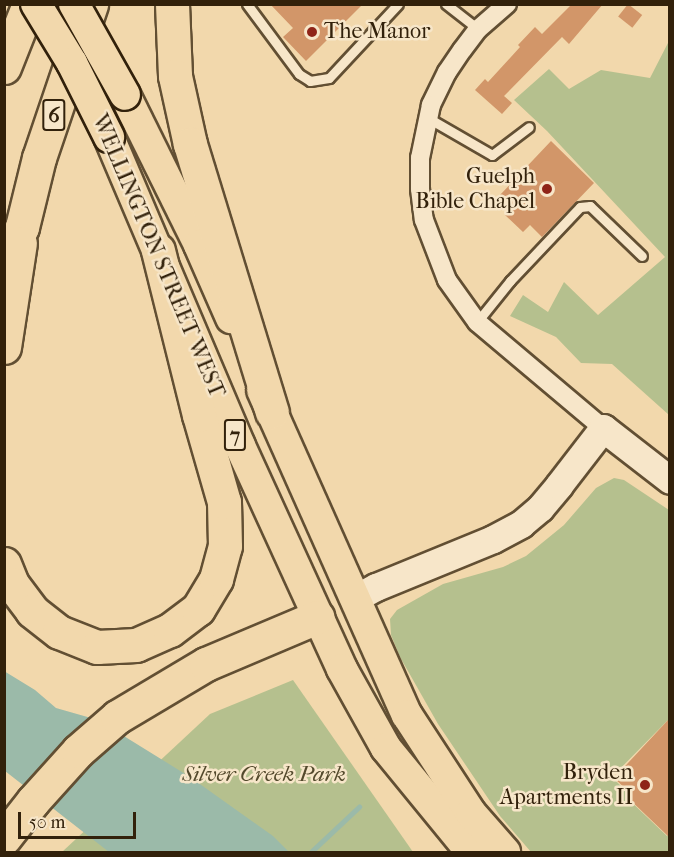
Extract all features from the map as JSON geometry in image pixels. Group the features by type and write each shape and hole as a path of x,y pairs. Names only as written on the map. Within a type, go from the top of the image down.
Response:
{"highway":[{"path":"4,67 29,4"},
{"name":"6","path":"4,267 22,227 39,158 91,4"},
{"path":"172,4 175,76 190,144 272,412"},
{"path":"4,347 22,227"},
{"path":"4,564 12,584 32,611 59,632 97,646 136,645 170,630 198,609 216,579 225,546 224,502 199,415 158,250"},
{"path":"4,838 33,801 78,751 117,717 206,664 317,617"}],"main road":[{"name":"WELLINGTON STREET WEST","path":"36,4 72,63 109,136 240,446 317,617 386,748 471,852"},
{"name":"WELLINGTON STREET WEST","path":"74,4 125,95 199,245 407,715 471,813 505,852"},
{"path":"317,617 354,599"}],"street":[{"path":"507,4 478,29 447,72 428,118 420,171 424,220 447,280 477,322 669,480"},
{"path":"354,599 376,587 493,539 521,524 546,500 603,428"}],"lane":[{"path":"247,4 299,74 310,81 329,78 398,4"},
{"path":"446,4 478,29"},
{"path":"428,118 492,155 529,127"},
{"path":"477,322 510,281 580,207 590,206 642,256"}],"green space":[{"path":"669,41 669,415 612,364 581,363 556,337 510,316 523,295 548,312 564,282 598,315 665,257 547,131 514,100 549,69 569,89 601,70 650,78"},
{"path":"614,478 624,480 669,510 669,722 667,721 612,777 627,792 625,796 667,836 669,833 669,852 531,852 500,816 438,724 400,657 391,635 390,619 397,610 443,584 503,567 526,556 564,525 596,488"},
{"name":"Silver Creek Park","path":"293,680 413,852 62,852 210,714"}],"shaded area":[{"path":"4,671 35,690 56,708 98,720 190,777 273,836 289,852 109,852 5,771"}],"building":[{"name":"The Manor","path":"270,4 363,4 306,61 283,37 293,28"},
{"path":"572,4 603,4 569,44 562,37 504,96 512,103 502,114 475,90 485,79 488,82 535,27 542,34"},
{"path":"628,4 642,15 632,28 618,17"},
{"name":"Guelph Bible Chapel","path":"551,141 594,183 542,237 530,225 523,232 505,215 508,212 499,204 504,199 500,195"},
{"name":"Bryden Apartments II","path":"669,719 669,837 626,796 629,792 614,778"}],"waterway":[{"path":"311,852 359,807"}],"place":[{"name":"The Manor","path":"312,32"},
{"name":"Guelph Bible Chapel","path":"547,189"},
{"name":"Bryden Apartments II","path":"645,785"}]}
